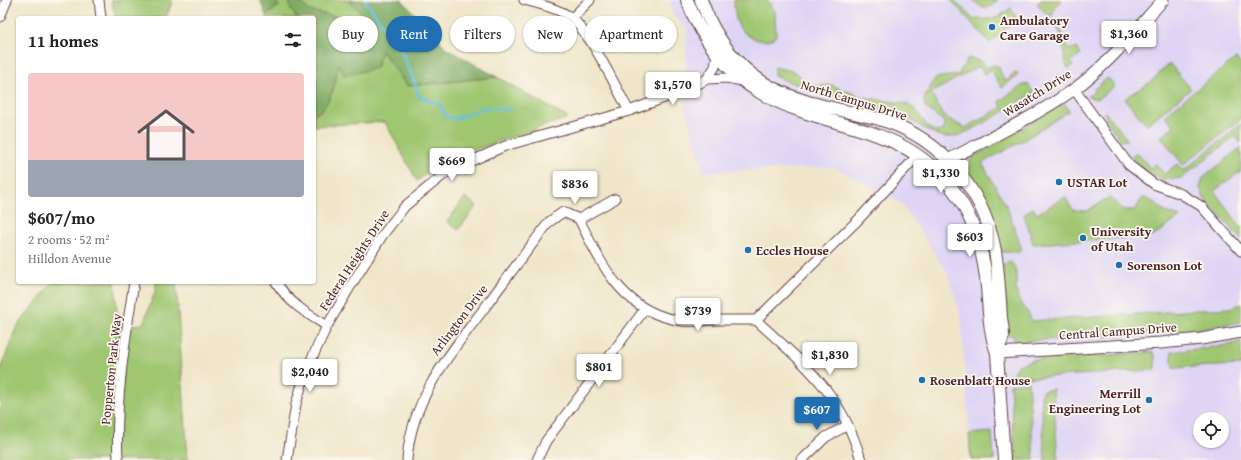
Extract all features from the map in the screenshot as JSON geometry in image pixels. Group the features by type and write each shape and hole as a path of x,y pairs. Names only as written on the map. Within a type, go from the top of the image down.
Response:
{"main road":[{"name":"North Campus Drive","path":"687,0 695,19 717,54 744,82 761,93 794,108 882,136 898,143 918,155 950,186 964,207 973,225 984,266 991,336 996,353 1004,460"},
{"name":"North Campus Drive","path":"701,0 712,26 729,52 745,69 764,83 796,98 893,124 917,136 948,160 978,199 989,224 994,241 1003,336 996,353"},
{"path":"882,136 895,137 909,141 933,156 948,160 953,177 969,202 973,225"}],"street":[{"path":"0,18 7,0"},
{"path":"99,0 101,16"},
{"path":"524,0 542,4 568,16"},
{"path":"574,16 590,0"},
{"name":"Wasatch Drive","path":"948,160 1074,89 1109,58 1163,0"},
{"path":"577,25 588,40 629,111"},
{"path":"707,79 715,67 717,54"},
{"name":"Federal Heights Drive","path":"287,460 296,404 306,371 327,326 382,236 406,206 447,172 504,146 629,111 691,88 707,79 727,78 744,82"},
{"path":"1074,89 1129,165 1150,182 1182,194 1201,206 1241,251"},
{"path":"756,320 858,220 918,155"},
{"path":"615,199 579,219 606,271 624,292 645,309 658,315 683,321 756,320 806,366 825,386 848,425 862,460"},
{"name":"Arlington Drive","path":"407,460 416,416 435,375 549,222 563,212 579,219"},
{"name":"Popperton Park Way","path":"118,460 117,418 119,387 134,284"},
{"path":"277,284 290,301 299,309 327,326"},
{"path":"537,460 546,441 645,309"},
{"name":"Central Campus Drive","path":"996,353 1161,343 1201,339 1241,332"},
{"path":"802,460 826,438 848,425"}],"shaded area":[{"name":"University of Utah","path":"670,0 1241,0 1241,460 971,460 961,317 947,272 901,203 834,167 704,172 685,107 687,29 673,13"}],"green space":[{"path":"111,0 172,0 167,16 115,16"},
{"path":"260,0 275,0 279,6 266,16"},
{"path":"275,0 289,0 291,10 296,16 266,16 279,6"},
{"path":"289,0 298,0 310,11 333,16 328,16 328,52 378,52 378,16 364,16 348,0 402,0 417,16 386,16 386,52 442,52 442,44 450,52 453,52 497,77 407,86 382,51 376,68 345,76 338,64 332,93 325,105 316,113 316,16 296,16 291,10"},
{"path":"298,0 348,0 364,16 333,16 310,11"},
{"path":"734,0 767,0 775,11 776,36 772,39 757,40 743,32 738,25 736,18"},
{"path":"951,0 955,0 973,19 997,17 1010,8 1017,18 990,43"},
{"path":"973,0 997,0 989,7 982,7"},
{"path":"1041,0 1062,0 1055,8 1053,15 1049,14 1062,32 1068,50 1076,48 1081,55 1070,62 1073,65 1069,69 1065,62 1062,40 1059,31 1051,19 1037,4"},
{"path":"382,51 407,86 497,77 568,118 444,160 417,181 385,122 316,126 316,114 322,110 339,64"},
{"path":"968,58 980,61 986,68 994,65 999,67 1004,81 1010,79 1011,75 1017,72 1018,75 1002,88 991,70 984,74 979,66 931,93 944,116 965,128 1002,107 999,101 1023,85 1028,84 1034,93 981,125 951,137 939,136 904,117 888,111 806,88 774,76 774,67 796,72 805,81 815,86 831,85 862,97 907,104 916,110 926,125 937,132 944,130 944,122 925,107 924,99 935,78 958,75"},
{"path":"1236,58 1241,64 1241,119 1183,165 1161,137 1174,126 1165,115"},
{"path":"1170,64 1191,89 1146,125 1125,99 1150,83"},
{"path":"1108,78 1115,86 1098,99 1087,97 1094,92 1093,90"},
{"path":"1064,103 1069,111 1024,140 982,163 1007,207 1022,250 1020,252 1001,252 970,180 968,171 969,165 973,157"},
{"path":"1105,112 1127,140 1121,141 1106,120"},
{"path":"1241,124 1241,143 1235,136 1182,178 1173,179 1166,177 1164,181 1159,179 1150,174 1131,156 1134,154 1139,155 1150,168 1156,164 1164,174 1177,164 1183,171"},
{"path":"1241,147 1241,171 1214,191 1241,227 1241,239 1205,200 1200,188 1203,178"},
{"path":"465,197 477,206 458,230 447,222"},
{"path":"1065,197 1073,210 1087,211 1109,197 1123,210 1135,210 1143,197 1155,203 1165,212 1180,217 1154,236 1033,244 1024,214 1033,208 1037,214"},
{"path":"1010,262 1015,267 1016,271 1016,290 1018,298 1029,314 1031,321 1229,308 1241,304 1241,322 1194,330 1014,342 1014,336 1008,335 1003,265"},
{"path":"51,284 115,284 118,327 143,324 156,289 156,284 176,284 188,460 0,460 0,371 16,328"},
{"path":"1241,341 1241,365 1173,368 1171,352 1230,345"},
{"path":"1153,352 1155,356 1155,370 1012,379 1014,370 1018,366 1033,360"},
{"path":"1028,382 1034,460 1015,460 1010,384"},
{"path":"1053,389 1058,460 1045,460 1041,395 1042,391"},
{"path":"992,432 994,460 971,460 969,434"}],"waterway":[{"path":"365,0 401,50 420,97 441,105 445,116 455,119 486,107 510,110"}],"place":[{"name":"Ambulatory Care Garage","path":"992,27"},
{"name":"USTAR Lot","path":"1059,182"},
{"name":"University of Utah","path":"1083,238"},
{"name":"Eccles House","path":"748,250"},
{"name":"Sorenson Lot","path":"1119,265"},
{"name":"Rosenblatt House","path":"922,380"},
{"name":"Merrill Engineering Lot","path":"1149,400"}]}
